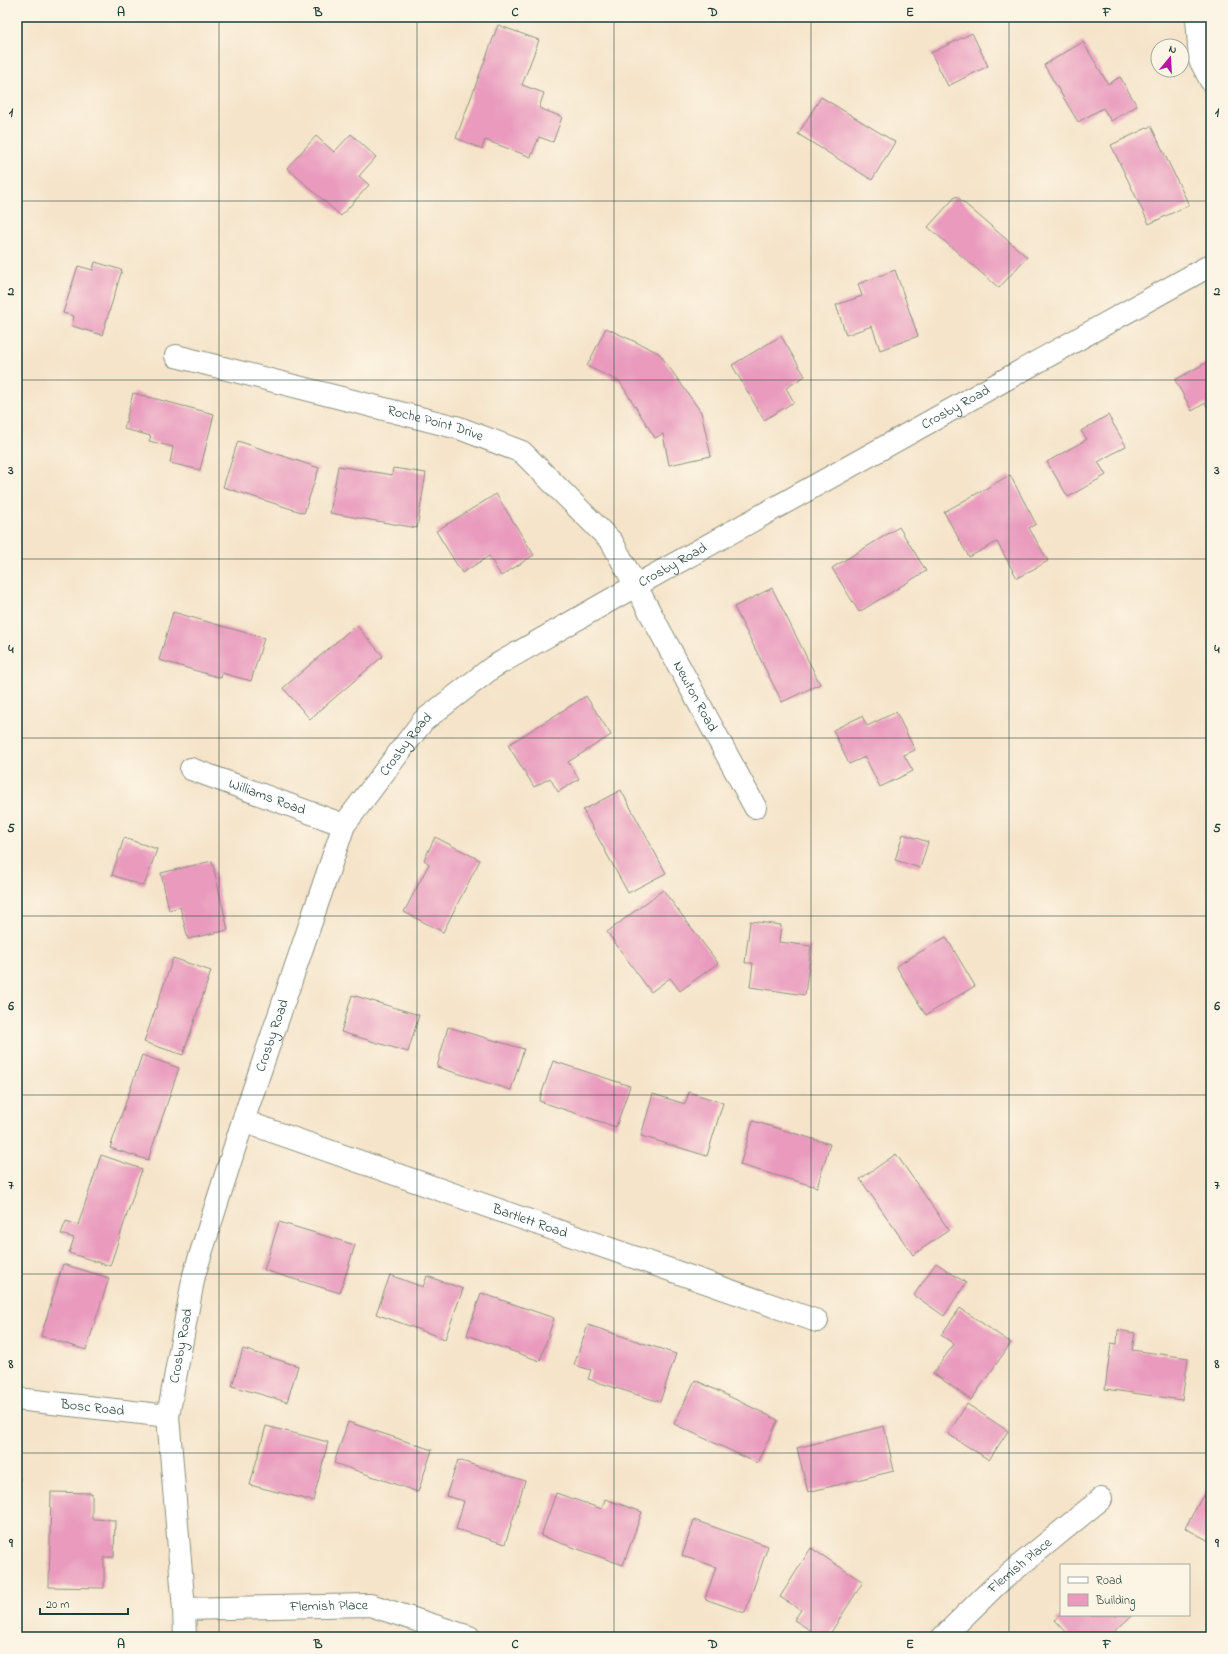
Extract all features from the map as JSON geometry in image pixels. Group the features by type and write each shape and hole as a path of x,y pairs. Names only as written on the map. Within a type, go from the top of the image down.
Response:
{"street":[{"path":"1197,17 1200,60 1211,81"},
{"name":"Crosby Road","path":"185,1637 168,1416 194,1274 243,1121 344,825 423,721 493,668 635,586 1211,265"},
{"name":"Roche Point Drive","path":"176,356 459,428 522,452 612,542 635,586"},
{"name":"Newton Road","path":"635,586 755,807"},
{"name":"Williams Road","path":"191,769 344,825"},
{"name":"Bartlett Road","path":"243,1121 816,1321"},
{"name":"Bosc Road","path":"17,1399 168,1416"},
{"name":"Flemish Place","path":"943,1637 997,1584 1100,1499"},
{"name":"Flemish Place","path":"184,1609 370,1605 469,1637"}],"building":[{"path":"498,25 539,40 522,85 544,93 539,108 562,117 553,142 539,137 531,157 485,140 482,149 456,138"},
{"path":"972,33 988,66 948,86 931,53"},
{"path":"1083,42 1108,84 1120,77 1137,106 1111,121 1103,108 1078,122 1044,65"},
{"path":"821,97 895,142 872,180 798,134"},
{"path":"1151,126 1189,205 1149,224 1111,145"},
{"path":"351,134 376,157 359,176 369,185 341,216 287,168 316,136 334,152"},
{"path":"956,196 1027,257 999,288 928,227"},
{"path":"95,262 122,270 102,335 72,326 74,316 63,313 78,266 93,270"},
{"path":"895,270 918,336 880,350 872,326 846,335 836,305 862,296 858,284"},
{"path":"606,328 659,353 701,412 711,456 669,465 663,434 655,438 620,382 587,366"},
{"path":"781,336 805,376 786,388 794,402 764,420 732,365"},
{"path":"1211,360 1211,414 1205,403 1192,411 1175,380"},
{"path":"133,393 214,414 200,470 170,463 173,447 149,441 151,436 124,429"},
{"path":"1108,415 1126,446 1098,462 1106,475 1068,497 1047,462 1087,439 1081,431"},
{"path":"238,441 319,468 304,513 223,487"},
{"path":"338,466 392,475 393,468 426,473 417,528 330,513"},
{"path":"1010,475 1036,524 1029,528 1048,561 1017,578 997,542 969,557 944,512"},
{"path":"496,494 534,555 501,576 489,556 462,573 436,531"},
{"path":"899,527 926,571 859,612 832,568"},
{"path":"772,588 820,684 782,702 734,607"},
{"path":"173,612 264,638 251,681 222,673 221,678 159,660"},
{"path":"356,625 383,656 310,719 283,688"},
{"path":"586,696 611,735 568,762 579,779 558,792 550,778 534,787 508,745"},
{"path":"896,712 915,750 904,755 913,771 880,787 865,757 849,764 833,730 862,716 867,726"},
{"path":"621,790 666,873 628,893 583,810"},
{"path":"903,834 928,842 920,868 895,860"},
{"path":"435,837 480,860 443,932 404,912 429,864 424,860"},
{"path":"124,838 157,849 144,886 112,875"},
{"path":"212,861 228,930 188,939 180,907 169,910 161,873"},
{"path":"663,890 718,963 680,991 670,978 651,992 607,932"},
{"path":"750,921 781,925 779,942 811,946 805,995 750,987 753,963 745,963"},
{"path":"946,937 975,986 926,1015 896,966"},
{"path":"173,958 211,971 183,1055 144,1042"},
{"path":"352,995 419,1015 408,1052 341,1032"},
{"path":"448,1027 524,1049 511,1090 437,1067"},
{"path":"142,1055 179,1068 148,1160 110,1148"},
{"path":"553,1061 630,1086 616,1127 539,1101"},
{"path":"689,1092 723,1103 707,1156 641,1136 653,1094 685,1104"},
{"path":"753,1121 830,1144 817,1187 740,1165"},
{"path":"896,1154 949,1230 913,1255 860,1179"},
{"path":"101,1155 142,1169 110,1266 69,1253 74,1238 61,1234 66,1221 78,1225"},
{"path":"279,1222 355,1245 340,1293 264,1270"},
{"path":"936,1263 966,1283 944,1316 914,1295"},
{"path":"63,1264 109,1278 86,1350 41,1336"},
{"path":"390,1275 423,1287 427,1276 463,1289 445,1339 376,1314"},
{"path":"481,1293 554,1318 540,1361 467,1335"},
{"path":"960,1308 1011,1343 971,1400 933,1373 954,1344 941,1335"},
{"path":"588,1325 676,1354 660,1402 588,1379 591,1370 574,1365"},
{"path":"1118,1330 1135,1333 1132,1350 1188,1358 1182,1400 1105,1389 1111,1343 1117,1344"},
{"path":"243,1349 298,1366 287,1402 232,1386"},
{"path":"695,1380 778,1420 757,1463 674,1424"},
{"path":"967,1404 1008,1431 989,1460 948,1434"},
{"path":"348,1422 432,1450 418,1492 334,1463"},
{"path":"266,1426 328,1442 313,1501 250,1485"},
{"path":"884,1426 894,1471 808,1492 797,1448"},
{"path":"458,1460 525,1481 505,1544 456,1529 464,1501 446,1496"},
{"path":"17,1477 20,1477 18,1523 17,1523"},
{"path":"1211,1481 1211,1542 1185,1528"},
{"path":"51,1492 92,1493 92,1519 115,1520 114,1557 104,1557 104,1588 49,1587"},
{"path":"556,1493 602,1509 605,1499 642,1512 623,1565 541,1536"},
{"path":"694,1520 768,1546 745,1613 705,1599 716,1567 682,1556"},
{"path":"811,1548 863,1582 828,1637 821,1637 794,1620 801,1610 780,1597"},
{"path":"1060,1616 1131,1616 1109,1637 1071,1637 1055,1620"}]}
